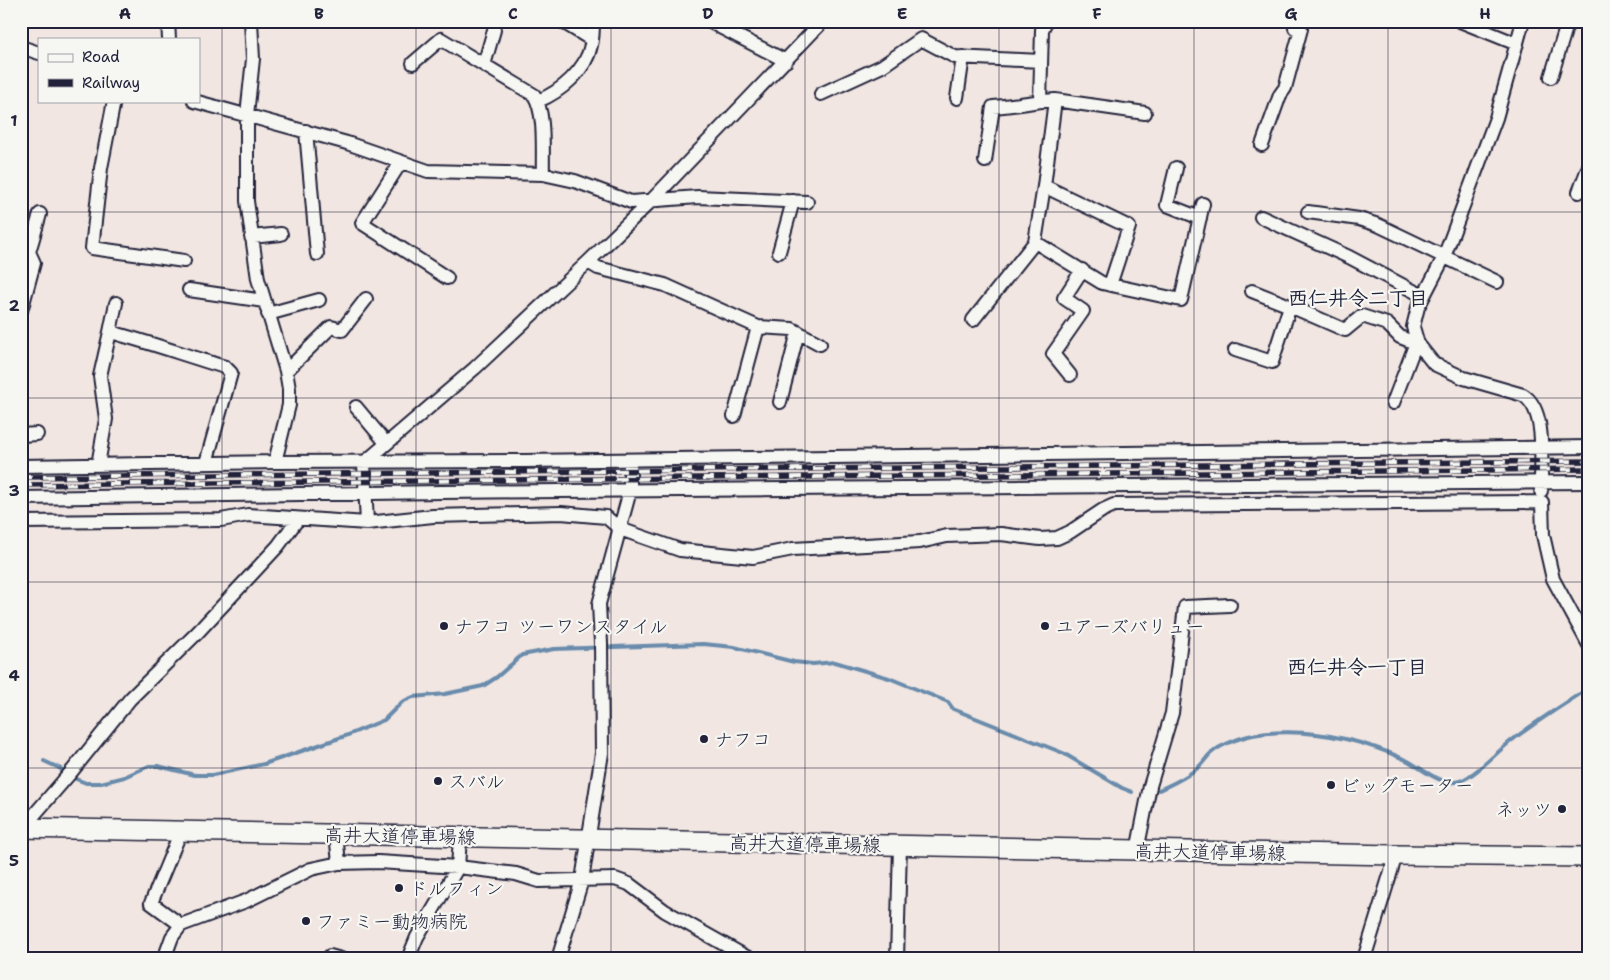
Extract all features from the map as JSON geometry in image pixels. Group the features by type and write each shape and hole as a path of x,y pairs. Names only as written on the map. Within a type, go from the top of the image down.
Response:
{"main road":[{"name":"高井大道停車場線","path":"22,829 1396,856 1589,857"}],"street":[{"path":"168,21 169,38"},
{"path":"251,21 253,59 247,115 247,201 258,279 286,371 289,389 289,405 275,462"},
{"path":"561,21 592,40"},
{"path":"538,101 554,94 565,86 578,71 591,46 593,21"},
{"path":"708,21 786,61"},
{"path":"364,463 475,368 588,262 651,201 823,21"},
{"path":"1040,101 1042,30 1046,21"},
{"path":"1262,145 1280,95 1285,88 1301,29 1295,28 1296,21"},
{"path":"1460,21 1517,44"},
{"path":"1523,21 1496,118 1444,256 1418,307 1413,327 1418,344 1434,364 1450,372 1523,395 1532,403 1540,427 1544,535 1553,579 1589,645"},
{"path":"1551,78 1568,21"},
{"path":"484,64 494,30"},
{"path":"413,63 441,39 534,95 538,101 540,112 543,174"},
{"path":"822,94 882,66 921,39 955,57 1041,61"},
{"path":"21,47 38,53"},
{"path":"957,98 963,57"},
{"path":"973,320 1035,242 1055,100"},
{"path":"985,161 993,107 1055,100 1145,114"},
{"path":"114,102 101,168 92,248 184,261"},
{"path":"198,102 348,143 428,171 543,174 575,180 631,202 698,196 807,202"},
{"path":"306,131 317,254"},
{"path":"400,162 362,223 447,278"},
{"path":"1579,192 1589,166"},
{"path":"1176,168 1167,205 1200,218"},
{"path":"1044,186 1128,227 1110,285"},
{"path":"779,252 793,201"},
{"path":"1035,242 1102,283 1181,300 1203,204"},
{"path":"1308,212 1359,219 1378,225 1497,282"},
{"path":"21,311 34,263 28,252 40,214"},
{"path":"1261,217 1424,296"},
{"path":"252,236 282,234"},
{"path":"588,262 598,268 665,285 758,326 798,332 820,344"},
{"path":"1070,375 1053,354 1082,311 1064,298 1082,270"},
{"path":"190,290 264,301"},
{"path":"1252,292 1345,330 1362,316 1388,324 1400,337 1418,344"},
{"path":"286,371 331,327 342,330 366,299"},
{"path":"268,314 319,300"},
{"path":"98,465 106,419 100,376 116,303"},
{"path":"1235,350 1272,362 1290,306"},
{"path":"734,416 758,326"},
{"path":"110,332 143,340 225,367 231,373 206,463"},
{"path":"780,402 798,332"},
{"path":"1393,402 1414,348 1418,344"},
{"path":"356,407 386,443"},
{"path":"21,435 37,434"},
{"path":"21,466 1589,447"},
{"path":"558,959 582,880 602,753 599,604 630,492 630,460"},
{"path":"364,463 367,523"},
{"path":"21,498 1422,482 1589,482"},
{"path":"21,522 221,520 248,515 367,523 433,516 561,513 606,517 620,529 680,550 754,557 793,548 920,542 947,536 1001,534 1040,539 1057,538 1114,505 1542,502"},
{"path":"22,829 130,699 197,632 278,546 298,519"},
{"path":"1137,851 1150,786 1172,713 1184,607 1230,605"},
{"path":"181,831 151,903 181,925"},
{"path":"336,834 339,863"},
{"path":"408,959 417,937 458,867 460,838"},
{"path":"897,959 900,846"},
{"path":"1364,959 1396,856"},
{"path":"164,959 172,937 181,925 246,901 311,869 339,863 378,862 458,867 516,874 538,881 615,879 629,884 665,911 750,959"}],"waterway":[{"path":"44,761 86,783 101,783 124,777 149,766 158,766 195,775 213,775 264,764 348,735 384,720 402,702 413,697 445,694 483,686 497,677 522,655 554,649 703,644 734,647 794,662 813,664 835,662 889,678 948,702 953,709 1063,753 1132,792"},
{"path":"1159,790 1191,773 1210,754 1226,744 1253,735 1278,733 1315,734 1371,746 1406,760 1439,779 1453,782 1460,781 1466,779 1479,769 1530,727 1589,688"}],"railway":[{"path":"21,477 1589,461"},
{"path":"21,485 1589,469"}],"place":[{"name":"ナフコ ツーワンスタイル","path":"444,626"},
{"name":"ユアーズバリュー","path":"1045,626"},
{"name":"ナフコ","path":"704,739"},
{"name":"スバル","path":"438,781"},
{"name":"ビッグモーター","path":"1331,785"},
{"name":"ネッツ","path":"1562,809"},
{"name":"ドルフィン","path":"399,888"},
{"name":"ファミー動物病院","path":"306,921"}],"district":[{"name":"西仁井令二丁目","path":"1358,298"},
{"name":"西仁井令一丁目","path":"1357,667"}]}
